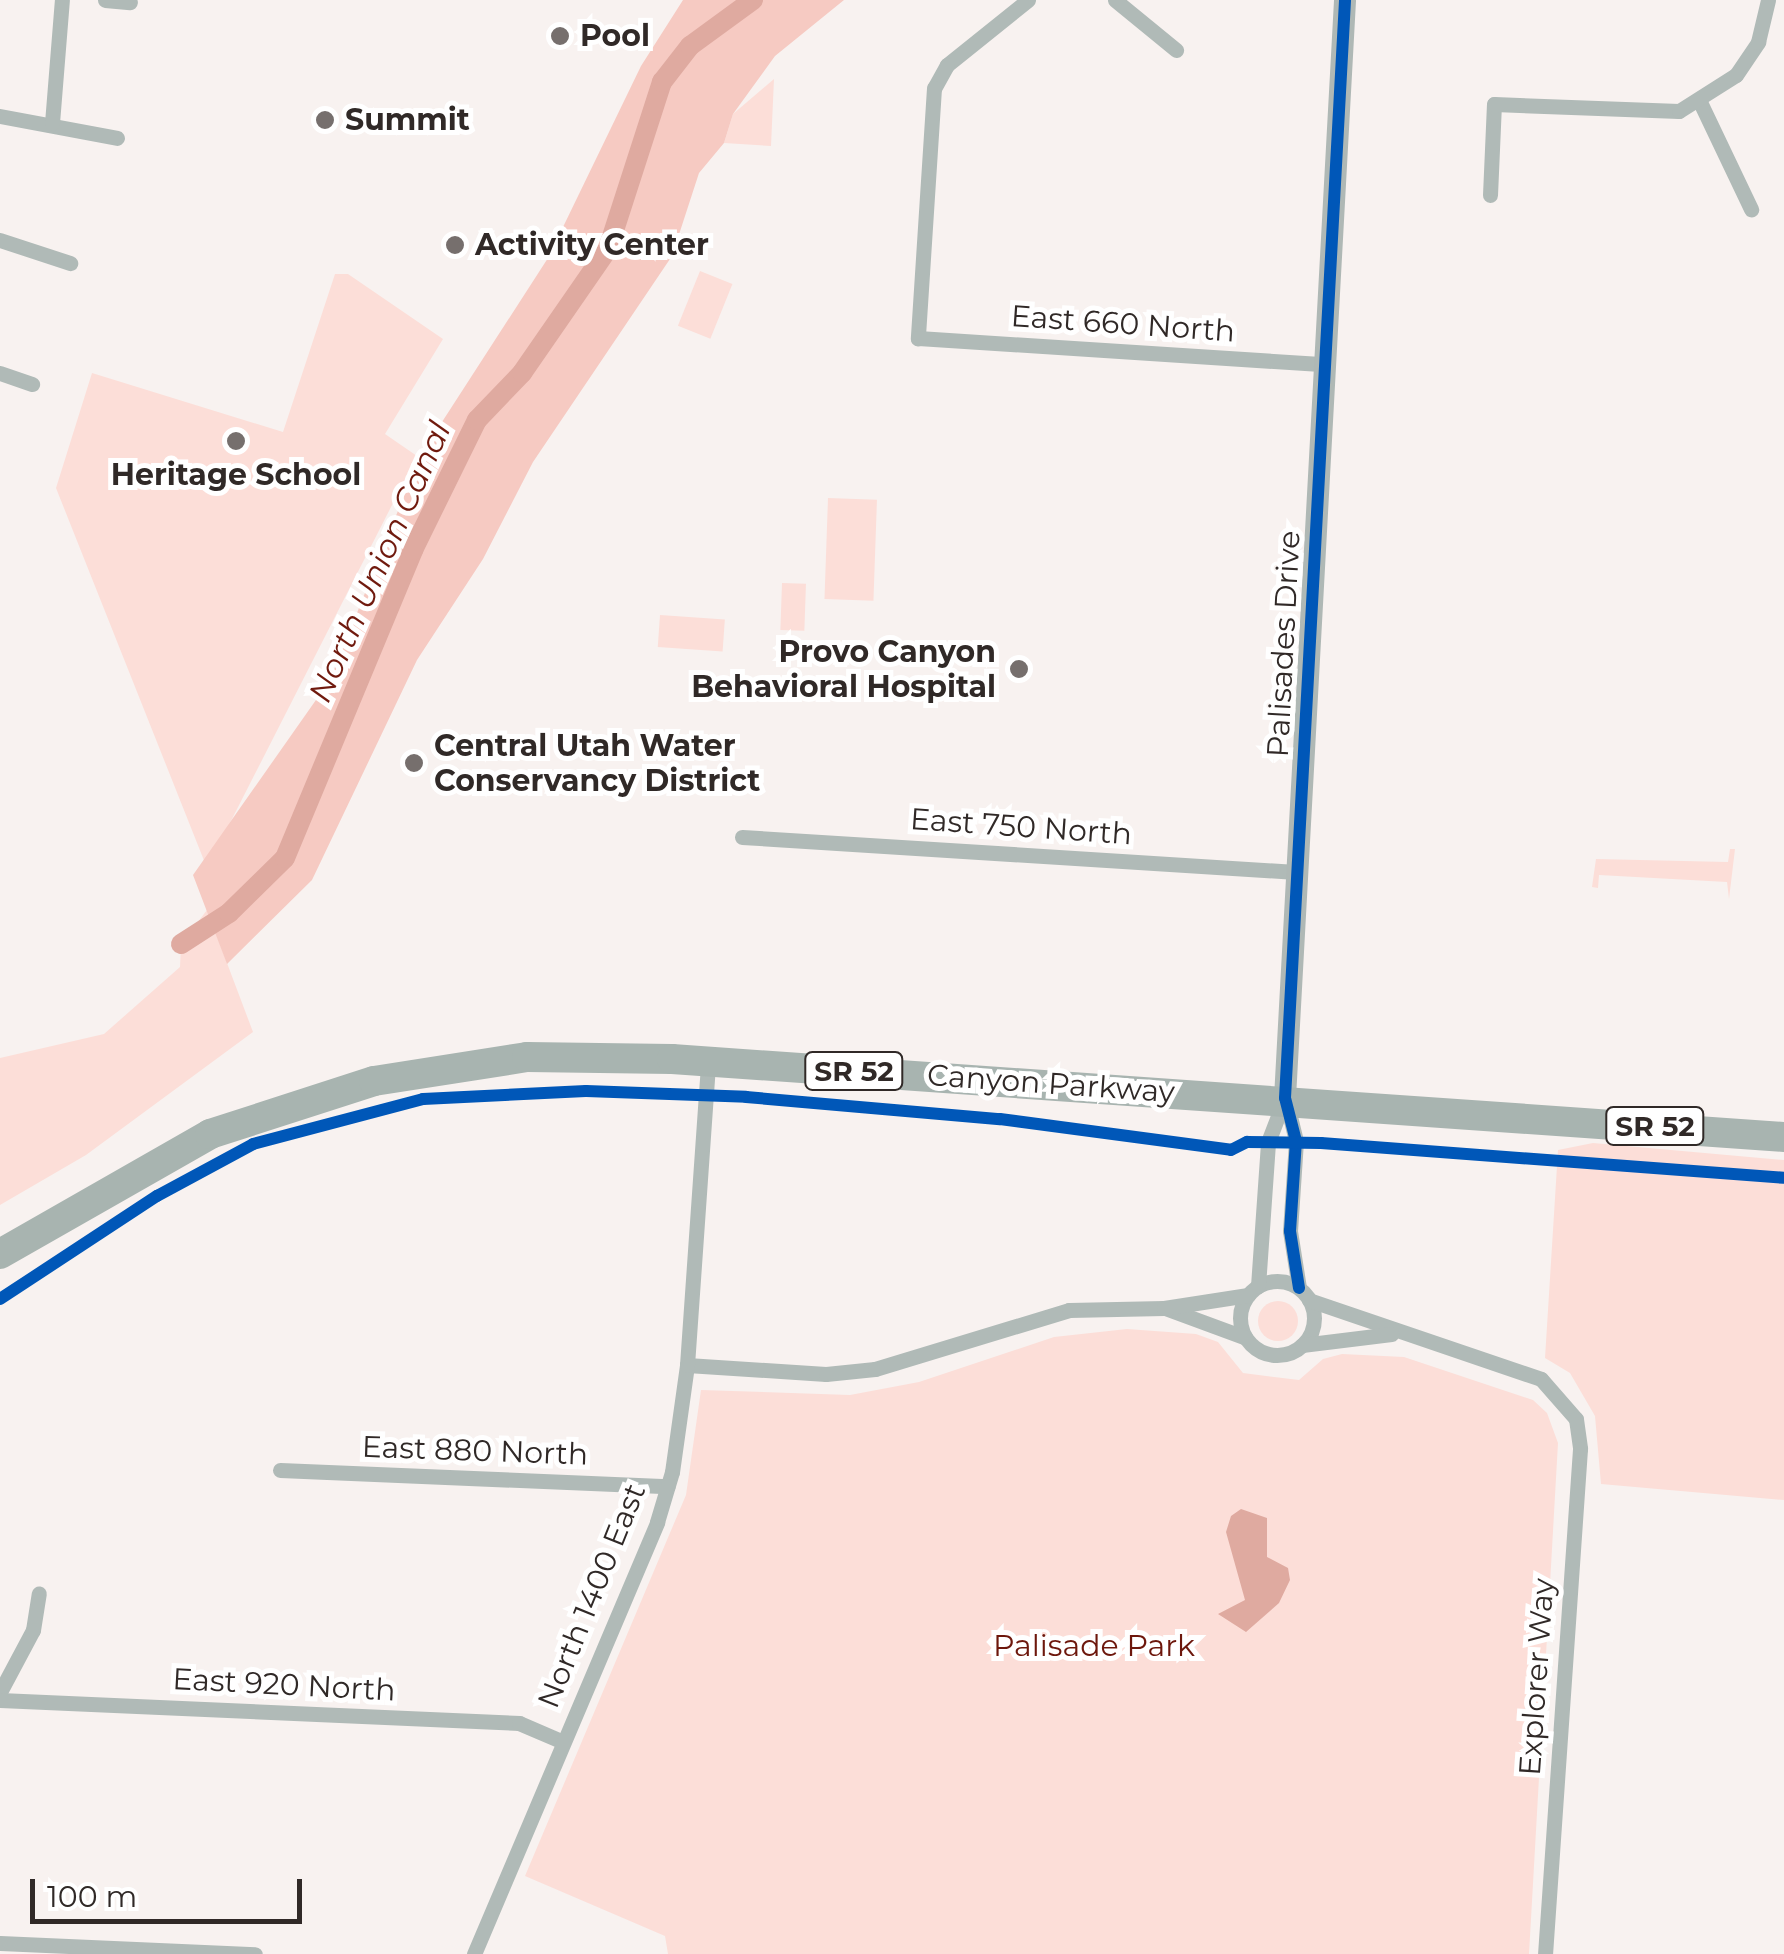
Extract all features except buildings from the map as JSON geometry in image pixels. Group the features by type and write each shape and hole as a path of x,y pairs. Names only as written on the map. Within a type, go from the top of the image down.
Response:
{"highway":[{"name":"Canyon Parkway","path":"0,1254 182,1146 342,1090 527,1058 708,1063 1286,1098 1784,1137"}],"street":[{"path":"52,123 62,0"},
{"path":"105,0 130,2"},
{"name":"East 660 North","path":"1028,0 947,65 934,88 918,338 1324,364"},
{"path":"1115,0 1176,50"},
{"name":"Palisades Drive","path":"1304,1294 1290,1230 1296,1142 1286,1098 1345,0"},
{"path":"1490,194 1494,104 1663,114 1700,102 1748,61 1768,0"},
{"path":"1700,102 1751,208"},
{"path":"0,116 116,138"},
{"path":"0,240 70,262"},
{"path":"0,372 32,384"},
{"name":"East 750 North","path":"742,837 1296,872"},
{"name":"North 1400 East","path":"474,1954 668,1486 687,1366 708,1063"},
{"name":"Palisades Drive","path":"1253,1291 1268,1142 1286,1098"},
{"path":"687,1366 826,1374 876,1369 1069,1310 1164,1308 1253,1291 1279,1281 1395,1334"},
{"path":"1246,1338 1240,1316 1253,1291"},
{"path":"1302,1345 1314,1324 1304,1294"},
{"path":"1164,1308 1246,1338 1266,1353 1395,1334"},
{"name":"Explorer Way","path":"1395,1334 1541,1379 1570,1406 1580,1450 1545,1954"},
{"name":"East 880 North","path":"280,1470 668,1486"},
{"path":"0,1692 34,1630 39,1593"},
{"name":"East 920 North","path":"0,1700 519,1724 562,1741"},
{"path":"0,1944 31,1950 254,1954"}],"green space":[{"path":"774,79 771,146 724,143 733,114"},
{"path":"700,271 732,284 710,339 678,326"},
{"path":"335,274 348,274 443,339 385,434 417,456 207,868 56,488 92,373 283,432"},
{"path":"828,498 877,500 873,601 824,599"},
{"path":"782,583 806,584 804,631 780,630"},
{"path":"660,615 725,620 723,651 658,647"},
{"path":"1730,849 1735,849 1729,899 1727,882 1599,875 1598,888 1592,887 1596,859 1728,862"},
{"path":"207,910 253,1032 86,1155 0,1205 0,1058 104,1034 180,967 181,944"},
{"path":"1593,1143 1784,1160 1784,1500 1601,1484 1595,1416 1570,1373 1545,1358 1558,1150"},
{"path":"1278,1301 1292,1307 1298,1321 1292,1335 1278,1341 1264,1335 1258,1321 1264,1307"},
{"name":"Palisade Park","path":"1127,1329 1196,1334 1218,1342 1243,1373 1299,1380 1323,1359 1342,1354 1404,1357 1533,1400 1547,1413 1558,1443 1529,1954 668,1954 665,1936 525,1876 686,1495 701,1390 850,1395 919,1382 1054,1337"}],"shaded area":[{"path":"683,0 844,0 775,56 733,114 724,143 699,173 672,256 533,462 483,559 417,660 312,880 227,964 193,875 330,680 420,456 548,258 641,66"},
{"path":"1241,1509 1267,1518 1267,1557 1288,1568 1290,1580 1279,1603 1246,1632 1218,1614 1245,1600 1226,1532 1231,1516"}],"waterway":[{"name":"North Union Canal","path":"181,944 229,913 285,858 413,550 477,420 522,373 608,249 662,82 690,46 753,0"}],"cycle path":[{"path":"1299,1288 1290,1231 1296,1141 1285,1098 1345,0"},
{"path":"0,1299 157,1196 253,1144 423,1099 586,1091 746,1097 1000,1119 1231,1150 1247,1142 1321,1143 1784,1178"}],"place":[{"name":"Pool","path":"560,36"},
{"name":"Summit","path":"325,120"},
{"name":"Activity Center","path":"455,245"},
{"name":"Heritage School","path":"236,441"},
{"name":"Provo Canyon Behavioral Hospital","path":"1019,669"},
{"name":"Central Utah Water Conservancy District","path":"414,763"}]}
